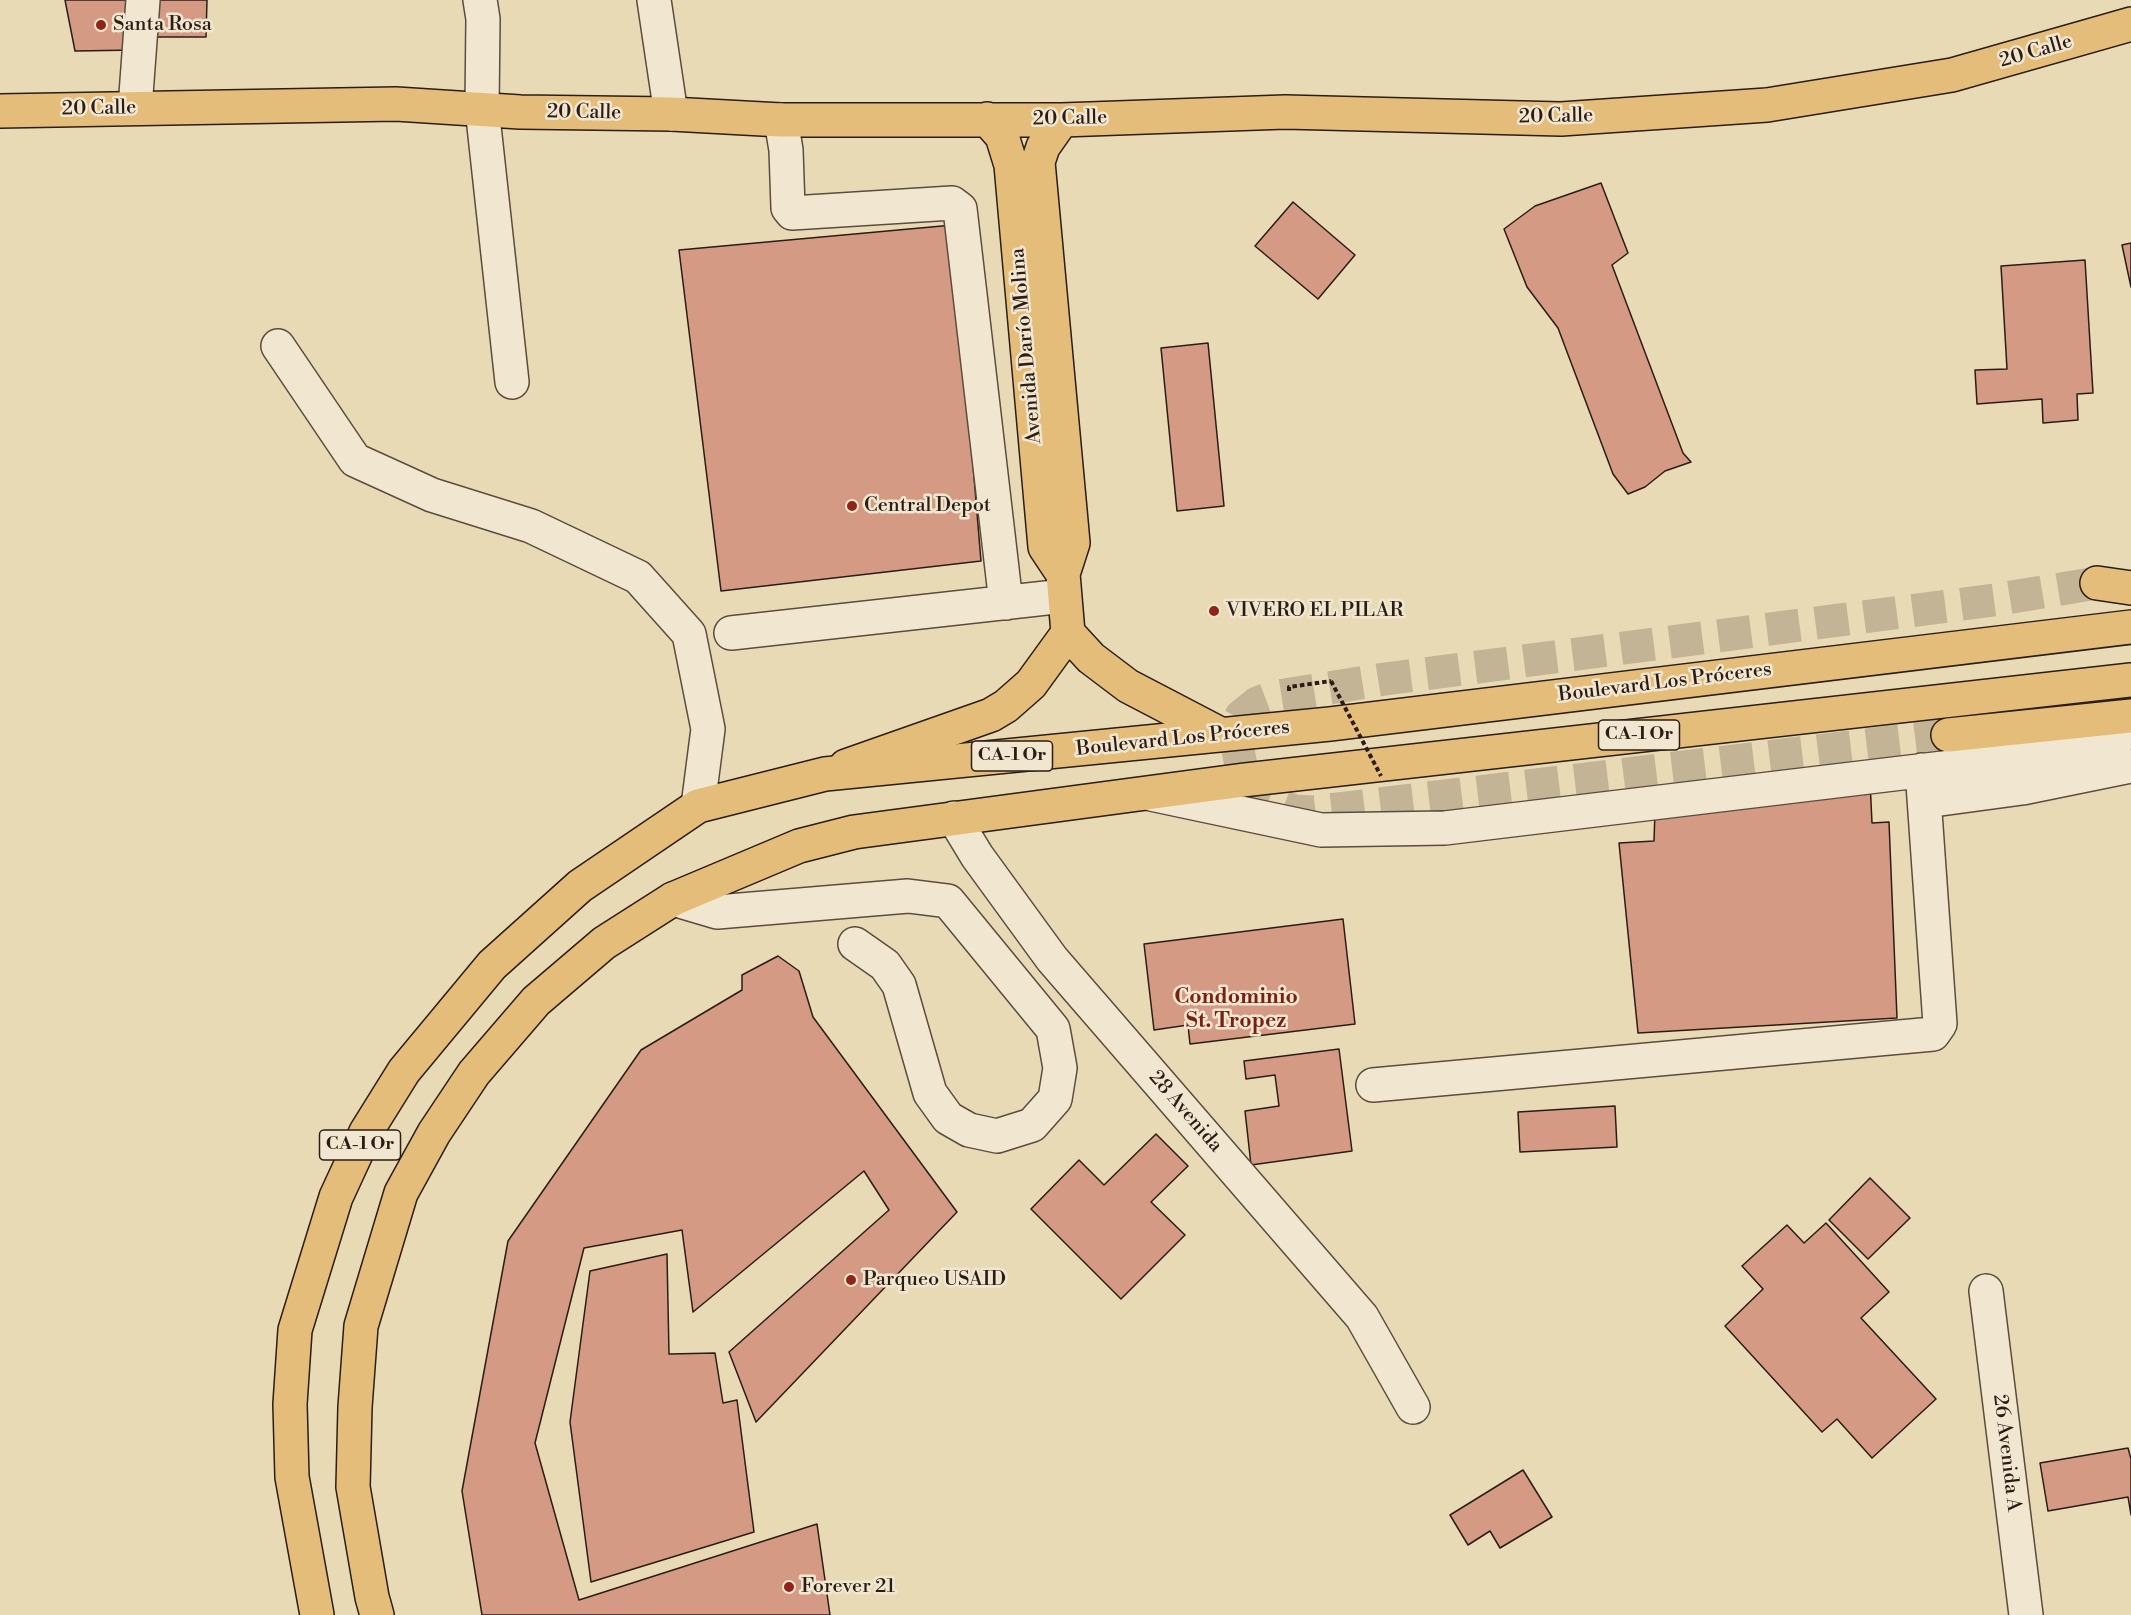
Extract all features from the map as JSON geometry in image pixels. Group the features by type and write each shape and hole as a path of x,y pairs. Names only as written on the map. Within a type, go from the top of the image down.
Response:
{"main road":[{"name":"20 Calle","path":"0,111 396,104 520,112 671,114 781,120 1062,120 1285,112 1561,119 1767,105 1952,75 2131,24"},
{"name":"Avenida Darío Molina","path":"987,119 1002,136 1011,165 1045,547 1064,585"},
{"name":"Avenida Darío Molina","path":"1062,120 1043,147 1038,162 1073,543 1064,585 1068,633"},
{"path":"2097,582 2131,588"},
{"name":"Boulevard Los Próceres","path":"317,1615 292,1477 290,1404 295,1330 336,1197 366,1132 404,1071 492,965 580,886 698,806 825,774 1218,733 1329,724 2131,627"},
{"path":"825,774 991,715 1006,706 1031,684 1068,633 1091,658 1128,686 1218,733"},
{"name":"CA-1 Or","path":"377,1615 353,1486 355,1407 361,1326 401,1194 434,1133 474,1073 536,1001 604,943 673,899 799,846 854,832 1244,780 2131,680"},
{"path":"1948,735 2131,716"}],"street":[{"path":"135,108 143,0"},
{"path":"480,0 483,19 482,108 512,382"},
{"path":"654,0 671,114"},
{"path":"781,120 786,150 788,208 792,213 952,203 960,209 1006,603"},
{"path":"278,346 355,460 432,495 531,526 638,577 688,634 708,729 698,806"},
{"path":"731,633 1006,603 1064,585"},
{"path":"1924,785 2018,759 2088,746 2131,731"},
{"path":"1146,793 1321,830 1413,829 1924,785 2022,788 2131,766"},
{"path":"1373,1085 1933,1034 1940,1024 1924,785"},
{"name":"28 Avenida","path":"954,818 977,856 1052,959 1362,1317 1413,1407"},
{"path":"948,901 977,856"},
{"path":"673,899 717,912 908,896 948,901 1053,1029 1060,1068 1055,1099 1032,1125 997,1136 969,1130 948,1118 930,1093 899,985 885,965 855,944"},
{"name":"26 Avenida A","path":"1986,1291 2026,1615"}],"path":[{"path":"1331,681 1381,776"}],"building":[{"name":"Santa Rosa","path":"65,0 128,0 137,50 75,51"},
{"path":"148,0 207,0 206,37 147,37"},
{"path":"1601,183 1628,253 1612,265 1683,453 1691,462 1665,471 1645,487 1628,494 1613,474 1558,328 1527,287 1504,229 1535,206"},
{"path":"1293,202 1355,255 1318,299 1255,246"},
{"path":"953,225 981,561 721,591 679,250"},
{"path":"2131,243 2131,287 2122,245"},
{"path":"2085,260 2093,393 2077,394 2078,420 2043,423 2042,399 1977,404 1975,370 2007,369 2001,266"},
{"path":"1208,343 1224,506 1177,511 1161,348"},
{"path":"1870,781 1872,823 1889,822 1897,1018 1638,1033 1619,843 1654,841 1655,811"},
{"path":"1343,919 1355,1024 1190,1044 1188,1025 1154,1030 1144,944"},
{"name":"Parqueo USAID","path":"778,956 799,971 813,1017 957,1212 756,1422 729,1352 889,1210 864,1171 693,1312 682,1230 584,1248 535,1443 579,1600 817,1524 830,1615 482,1615 462,1491 508,1241 641,1050 742,990 742,975"},
{"path":"1339,1049 1352,1151 1251,1165 1245,1111 1279,1106 1275,1075 1246,1079 1244,1061"},
{"path":"1615,1106 1617,1147 1520,1152 1518,1112"},
{"path":"1156,1134 1188,1166 1151,1202 1185,1235 1121,1299 1031,1209 1079,1160 1104,1185"},
{"path":"1870,1178 1910,1218 1868,1259 1829,1220"},
{"path":"1826,1223 1889,1292 1861,1318 1936,1399 1872,1458 1837,1419 1822,1432 1725,1326 1763,1289 1742,1266 1787,1225 1804,1243"},
{"path":"667,1254 669,1354 715,1353 723,1403 737,1400 754,1532 591,1582 570,1422 590,1271"},
{"path":"2128,1448 2131,1459 2131,1515 2128,1497 2048,1511 2040,1463"},
{"path":"1523,1470 1552,1517 1500,1548 1490,1531 1468,1545 1450,1515"}],"tunnel":[{"path":"1948,735 1313,812 1294,811 1255,796 1244,781 1234,729 1241,716 1257,703 1273,697 1385,679 1994,600 2097,583"}],"place":[{"name":"Santa Rosa","path":"101,25"},
{"name":"Central Depot","path":"852,506"},
{"name":"VIVERO EL PILAR","path":"1214,611"},
{"name":"Parqueo USAID","path":"851,1280"},
{"name":"Forever 21","path":"789,1587"}],"district":[{"name":"Condominio St. Tropez","path":"1236,1010"}]}
